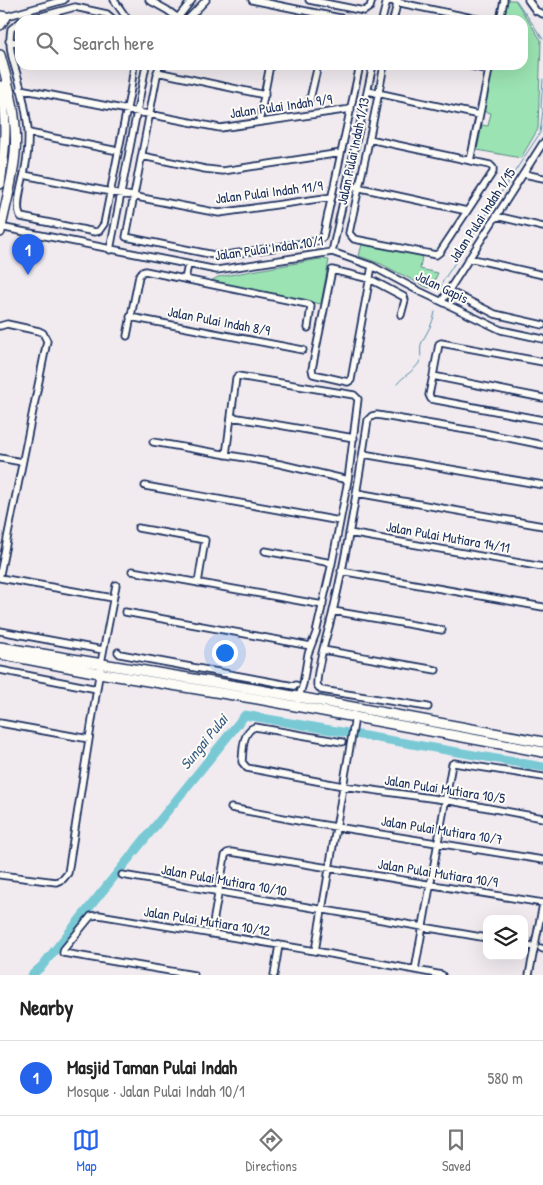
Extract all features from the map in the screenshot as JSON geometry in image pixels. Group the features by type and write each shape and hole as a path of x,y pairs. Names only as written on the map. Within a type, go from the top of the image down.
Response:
{"street":[{"path":"0,25 2,17 64,0"},
{"path":"114,0 124,15"},
{"path":"149,0 173,15"},
{"path":"180,15 192,0"},
{"path":"192,15 206,0"},
{"path":"252,0 326,15"},
{"path":"309,0 364,11 368,10 372,0"},
{"path":"383,15 386,0 460,15"},
{"path":"501,15 504,0"},
{"path":"528,0 536,11 543,14"},
{"path":"395,15 397,1"},
{"path":"46,15 74,8 108,15"},
{"path":"15,26 11,29 9,40 11,56 29,133 18,209 21,217 95,232 99,231 104,224 133,70"},
{"path":"9,40 15,42"},
{"path":"0,55 14,111 16,152 0,229"},
{"path":"110,250 145,70"},
{"path":"158,70 126,237 219,256 318,240 324,234 358,70"},
{"path":"166,70 264,95"},
{"path":"259,122 269,70"},
{"path":"310,99 317,70"},
{"name":"Jalan Pulai Indah 10/1","path":"0,229 217,270 332,252 372,70"},
{"name":"Jalan Pulai Indah 1/13","path":"383,70 349,233 351,238 436,255 440,252 467,211"},
{"path":"470,161 488,70"},
{"path":"0,86 5,108 6,139 0,184"},
{"name":"Jalan Pulai Indah 9/9","path":"20,89 220,128 351,109"},
{"path":"368,91 479,115"},
{"path":"29,133 118,151"},
{"path":"347,184 467,211 493,172 493,168 490,166 368,139"},
{"name":"Jalan Pulai Indah 1/15","path":"442,301 543,143"},
{"path":"142,156 223,171 341,153"},
{"path":"524,174 543,178"},
{"name":"Jalan Pulai Indah 11/9","path":"24,175 219,213 332,197"},
{"path":"496,216 543,227"},
{"name":"Jalan Gapis","path":"332,252 372,266 501,330 543,338"},
{"path":"469,258 543,275"},
{"path":"185,279 188,265"},
{"path":"372,266 370,279 351,380 348,382 313,374 312,369 330,272 334,269 370,279 404,298 400,315"},
{"path":"127,336 139,276 142,272 148,271 310,305 308,328"},
{"path":"449,291 495,314 543,325"},
{"name":"Jalan Pulai Indah 8/9","path":"130,317 303,350"},
{"path":"0,326 7,324 39,331 43,333 47,340 0,574"},
{"path":"543,362 443,342 439,344 429,395 431,399 543,420"},
{"path":"226,455 236,378 240,376 354,395 358,399 348,480 332,563 316,633 308,654 300,697 294,706"},
{"path":"434,376 543,398"},
{"path":"428,707 318,688 317,681 323,650 333,611 357,493 368,420 372,416 377,415 543,445"},
{"path":"232,416 354,438"},
{"path":"153,442 280,464 348,480"},
{"path":"363,454 543,485"},
{"path":"0,458 22,462"},
{"path":"145,486 340,521"},
{"path":"357,493 543,526"},
{"path":"138,528 205,540 198,583"},
{"name":"Jalan Pulai Mutiara 14/11","path":"349,533 543,567"},
{"path":"265,551 332,563"},
{"path":"132,571 323,605"},
{"path":"341,571 543,607"},
{"path":"0,578 113,598"},
{"path":"0,875 56,882 63,879 68,873 99,673 116,585"},
{"path":"333,611 442,630"},
{"path":"125,612 311,646"},
{"path":"0,631 103,650"},
{"path":"0,647 300,697 543,742"},
{"path":"323,650 436,670"},
{"path":"118,652 120,654 296,685"},
{"path":"0,654 294,706 354,720 543,752"},
{"path":"0,670 97,689"},
{"path":"286,695 297,690 303,684"},
{"path":"303,684 311,700"},
{"path":"315,951 354,720 349,707"},
{"path":"0,723 89,739"},
{"name":"Jalan Pulai Mutiara 10/5","path":"342,742 255,727 247,732 242,762 247,768 343,786 445,800 543,818"},
{"path":"415,970 452,764 454,762 543,777"},
{"name":"Jalan Pulai Mutiara 10/7","path":"231,808 543,860"},
{"name":"Jalan Pulai Mutiara 10/9","path":"219,892 225,856 227,853 232,852 543,903"},
{"name":"Jalan Pulai Mutiara 10/10","path":"122,875 483,937"},
{"path":"211,934 219,892"},
{"path":"529,975 540,948 543,903"},
{"name":"Jalan Pulai Mutiara 10/12","path":"194,975 63,953 65,946 91,916 94,915 315,951 442,975"},
{"path":"274,975 279,945"}],"green space":[{"path":"506,0 515,0 525,15 503,15"},
{"path":"528,20 541,40 538,129 521,158 477,150 482,125 488,126 491,113 482,111 491,70 528,70"},
{"path":"362,244 422,256 420,269 438,273 431,288 381,264 359,256"},
{"path":"320,259 329,260 321,304 209,282 218,277"}],"waterway":[{"path":"516,0 526,15"},
{"path":"528,17 543,39"},
{"path":"440,289 443,281 540,133 543,110 541,107 543,79"},
{"path":"397,384 420,361 421,344 435,312"},
{"name":"Sungai Pulai","path":"32,975 42,966 245,715 543,767"}],"place":[{"name":"Masjid Taman Pulai Indah","path":"28,275"}]}
